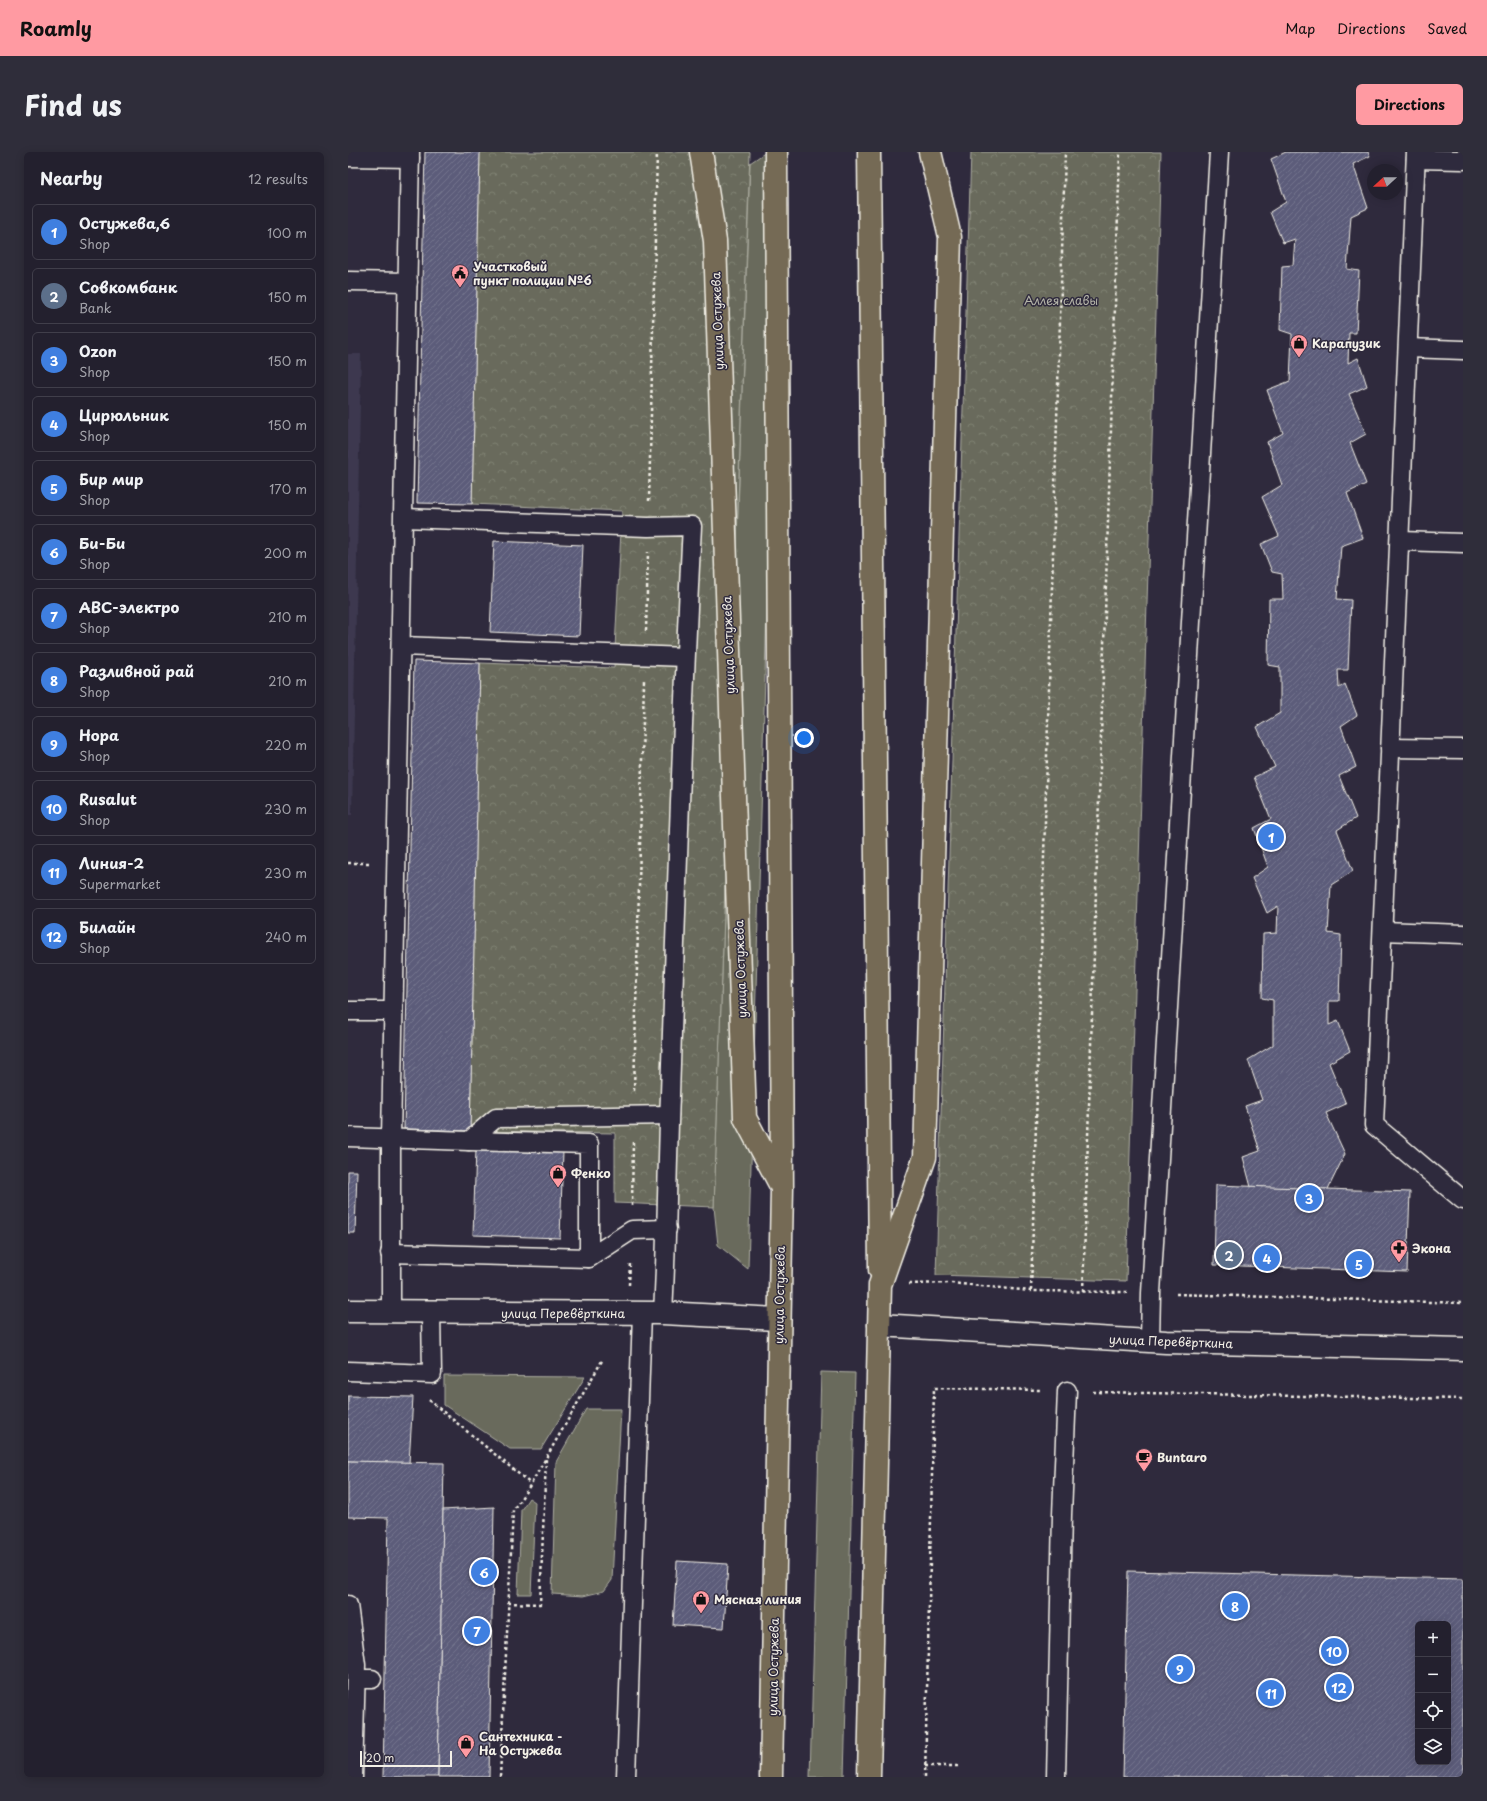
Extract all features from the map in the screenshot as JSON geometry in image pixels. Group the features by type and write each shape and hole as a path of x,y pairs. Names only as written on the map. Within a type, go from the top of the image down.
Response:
{"main road":[{"name":"улица Остужева","path":"701,152 714,241 745,1118 782,1188 778,1319 771,1777"},
{"path":"776,152 782,1188"},
{"path":"868,1777 880,1285 869,152"},
{"path":"880,1285 925,1157 950,237 930,152"}],"street":[{"name":"улица Перевёрткина","path":"348,1311 652,1313 778,1319"},
{"name":"улица Перевёрткина","path":"879,1325 1150,1341 1463,1349"}],"lane":[{"path":"1150,1341 1219,152"},
{"path":"348,157 410,155 402,646 393,1011 390,1254 391,1312"},
{"path":"1463,160 1416,155 1374,1125 1463,1200"},
{"path":"348,281 408,282"},
{"path":"1408,348 1463,350"},
{"path":"404,518 648,527 692,526 685,657 669,1115 667,1229 652,1313 626,1777"},
{"path":"1400,541 1463,543"},
{"path":"402,646 685,657"},
{"path":"1390,748 1463,749"},
{"path":"1383,931 1463,934"},
{"path":"348,1011 393,1011"},
{"path":"469,1141 496,1118 669,1115"},
{"path":"348,1137 589,1144 589,1258"},
{"path":"390,1254 589,1258 632,1230 667,1229"},
{"path":"348,1371 432,1374 432,1312"},
{"path":"1056,1777 1062,1515 1067,1391"},
{"path":"348,1605 356,1665 364,1679 353,1777"}],"path":[{"path":"629,1286 632,1230 657,152"},
{"path":"1031,1291 1065,152"},
{"path":"1083,1291 1120,152"},
{"path":"880,1285 951,1283 1031,1291 1083,1291 1463,1303"},
{"path":"500,1777 514,1510 531,1484 603,1359"},
{"path":"925,1777 934,1388 1463,1399"},
{"path":"427,1398 531,1484"},
{"path":"508,1603 540,1604 546,1458"},
{"path":"925,1766 961,1766"}],"shaded area":[{"path":"348,354 361,354 352,815 348,815"}],"green space":[{"path":"480,152 750,152 714,1207 615,1203 615,1133 470,1131 480,663 614,668 622,511 472,504"},
{"path":"766,152 780,152 748,1269 718,1245 714,1207 750,163"},
{"name":"Аллея славы","path":"971,152 1161,152 1126,1281 936,1275"},
{"path":"821,1372 855,1373 844,1777 810,1777"},
{"path":"444,1376 585,1377 541,1449 510,1449 444,1405"},
{"path":"586,1409 621,1409 612,1580 604,1591 583,1596 552,1594 556,1462"},
{"path":"529,1498 535,1502 531,1594 518,1594 521,1510"}],"building":[{"path":"425,152 480,152 472,504 417,503"},
{"path":"1286,152 1368,152 1370,156 1353,164 1368,208 1351,216 1347,269 1359,271 1356,333 1349,333 1348,363 1358,358 1367,386 1349,394 1366,434 1350,443 1366,484 1347,493 1363,538 1341,546 1337,599 1351,600 1348,670 1338,670 1339,688 1345,684 1357,715 1341,726 1356,767 1339,776 1356,818 1337,830 1353,871 1331,885 1328,933 1341,935 1339,1001 1329,1001 1329,1025 1338,1021 1350,1051 1329,1063 1346,1104 1326,1113 1345,1154 1328,1189 1251,1187 1243,1157 1260,1151 1245,1106 1262,1100 1248,1060 1273,1045 1273,1000 1262,998 1263,934 1277,933 1278,906 1267,913 1252,878 1268,867 1254,828 1271,819 1254,777 1275,767 1257,727 1280,713 1280,667 1268,665 1269,599 1283,599 1282,574 1272,572 1261,544 1279,536 1262,497 1282,485 1267,442 1283,433 1267,390 1290,381 1292,334 1280,330 1282,266 1293,265 1295,239 1283,243 1270,212 1286,202 1271,159"},
{"path":"494,541 583,545 579,636 490,632"},
{"path":"414,661 480,663 470,1131 404,1129"},
{"path":"476,1149 563,1151 560,1238 473,1235"},
{"path":"348,1171 357,1171 355,1233 348,1233"},
{"path":"1216,1185 1410,1192 1407,1272 1214,1265"},
{"path":"348,1396 413,1397 409,1463 348,1461"},
{"path":"348,1461 444,1463 438,1777 383,1777 388,1518 348,1517"},
{"path":"494,1507 489,1777 438,1777 443,1510"},
{"path":"677,1561 728,1564 724,1628 673,1625"},
{"path":"1128,1571 1463,1579 1463,1777 1123,1777"}],"place":[{"name":"Участковый пункт полиции №6","path":"460,288"},
{"name":"Карапузик","path":"1299,358"},
{"name":"Остужева,6","path":"1271,837"},
{"name":"Фенко","path":"558,1188"},
{"name":"Ozon","path":"1309,1198"},
{"name":"Совкомбанк","path":"1229,1255"},
{"name":"Цирюльник","path":"1267,1258"},
{"name":"Экона","path":"1399,1263"},
{"name":"Бир мир","path":"1359,1264"},
{"name":"Buntaro","path":"1144,1472"},
{"name":"Би-Би","path":"484,1572"},
{"name":"Разливной рай","path":"1235,1606"},
{"name":"Мясная линия","path":"701,1614"},
{"name":"АВС-электро","path":"477,1631"},
{"name":"Rusalut","path":"1334,1651"},
{"name":"Нора","path":"1180,1669"},
{"name":"Билайн","path":"1339,1687"},
{"name":"Линия-2","path":"1271,1693"},
{"name":"Сантехника - На Остужева","path":"466,1758"}]}
